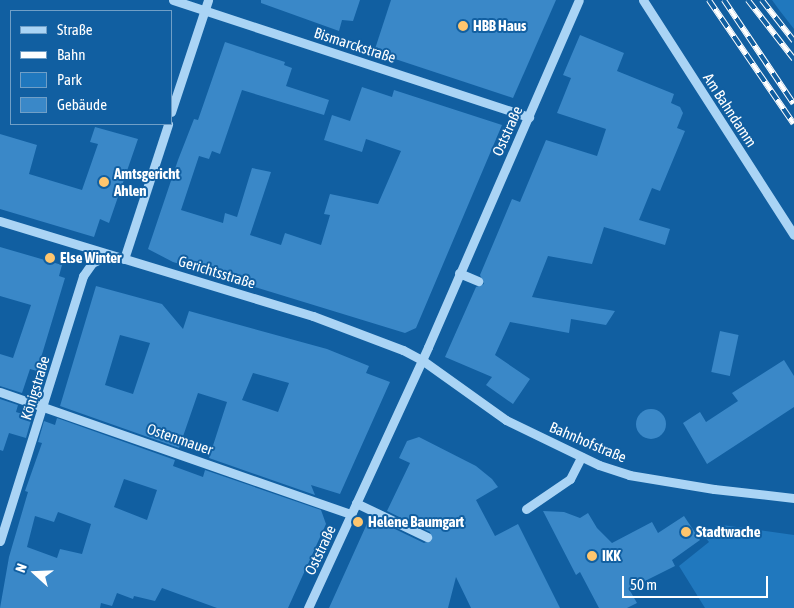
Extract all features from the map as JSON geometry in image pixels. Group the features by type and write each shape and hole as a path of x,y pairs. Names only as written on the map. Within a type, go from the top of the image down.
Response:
{"street":[{"name":"Bismarckstraße","path":"173,0 529,116"},
{"path":"172,109 208,0"},
{"name":"Oststraße","path":"308,608 422,360 579,0"},
{"name":"Am Bahndamm","path":"643,0 794,235"},
{"path":"124,259 168,125"},
{"name":"Gerichtsstraße","path":"0,221 325,320 422,360"},
{"name":"Königstraße","path":"0,541 44,406 83,276 92,263 109,255"},
{"path":"459,273 478,281"},
{"name":"Bahnhofstraße","path":"422,360 506,420 581,457 629,474 714,490 794,498"},
{"name":"Ostenmauer","path":"0,392 351,514"},
{"path":"526,509 570,479 581,457"},
{"path":"356,503 427,537"}],"green space":[{"path":"772,0 794,0 794,29 780,11"},
{"path":"722,525 794,535 794,608 705,608 679,566 709,542 705,537"}],"building":[{"path":"261,0 360,0 353,21 342,20 339,31 261,3"},
{"name":"HBB Haus","path":"391,0 556,0 513,98 374,52"},
{"path":"580,35 624,53 617,71 674,94 671,103 680,107 683,113 677,128 685,131 660,191 652,188 639,220 670,229 665,245 604,227 592,264 548,256 532,297 615,311 606,325 571,319 569,333 510,322 495,355 530,379 513,404 486,385 492,377 445,357 476,287 484,284 480,275 512,199 520,202 546,140 597,156 606,129 557,113 571,78 563,75"},
{"path":"225,42 285,62 284,65 292,68 286,86 329,100 324,115 242,90 220,154 212,151 209,159 199,156 181,210 223,223 225,213 237,217 252,168 271,172 250,235 281,245 285,233 321,245 330,215 324,214 330,194 378,204 401,151 366,139 362,152 324,140 332,115 350,121 362,87 392,97 394,90 502,125 416,328 405,333 173,262 148,249 178,160 194,119 198,120"},
{"name":"Amtsgericht Ahlen","path":"95,127 138,139 109,223 100,219 94,237 0,209 0,134 37,145 29,174 82,190 98,144 90,142"},
{"path":"0,247 62,265 59,276 65,278 37,371 30,369 22,393 0,386 0,354 13,358 31,305 0,296"},
{"path":"96,286 162,304 183,329 189,311 327,349 369,366 366,373 390,382 340,494 311,485 315,495 209,458 227,402 198,393 179,448 60,406","holes":["120,335 150,343 133,394 105,385","253,373 289,383 278,412 242,400"]},
{"path":"720,331 739,335 730,376 711,372"},
{"path":"784,360 794,376 794,407 707,464 683,423 700,412 706,422 738,401 732,393"},
{"path":"0,399 18,405 16,412 32,417 26,438 9,433 3,451 0,450"},
{"path":"651,409 662,413 666,424 662,435 651,439 640,435 636,424 640,413"},
{"path":"57,418 175,460 173,466 203,477 205,470 321,510 326,524 288,608 217,608 162,588 155,601 134,596 133,599 117,593 112,606 101,603 100,608 0,608 9,557 28,492 25,491 42,443 38,442 44,421 55,425","holes":["124,479 157,490 147,520 114,507","58,512 91,524 82,554 60,549 57,558 27,547 35,516 54,522"]},
{"path":"419,437 476,466 492,479 498,487 476,500 495,536 518,524 560,608 471,608 456,577 448,608 329,608 370,517 424,543 432,540 430,532 387,511 410,463 399,458 407,441"},
{"path":"543,511 564,512 580,518 588,513 597,528 612,543 652,522 658,533 684,516 700,540 672,560 675,566 629,589 637,603 627,608 599,608 580,572 576,575"}],"railway":[{"path":"709,0 794,124"},
{"path":"724,0 794,104"},
{"path":"748,0 794,59"},
{"path":"762,0 794,41"}],"place":[{"name":"HBB Haus","path":"463,26"},
{"name":"Amtsgericht Ahlen","path":"104,182"},
{"name":"Else Winter","path":"50,258"},
{"name":"Helene Baumgart","path":"358,522"},
{"name":"Stadtwache","path":"686,532"},
{"name":"IKK","path":"592,556"}]}
